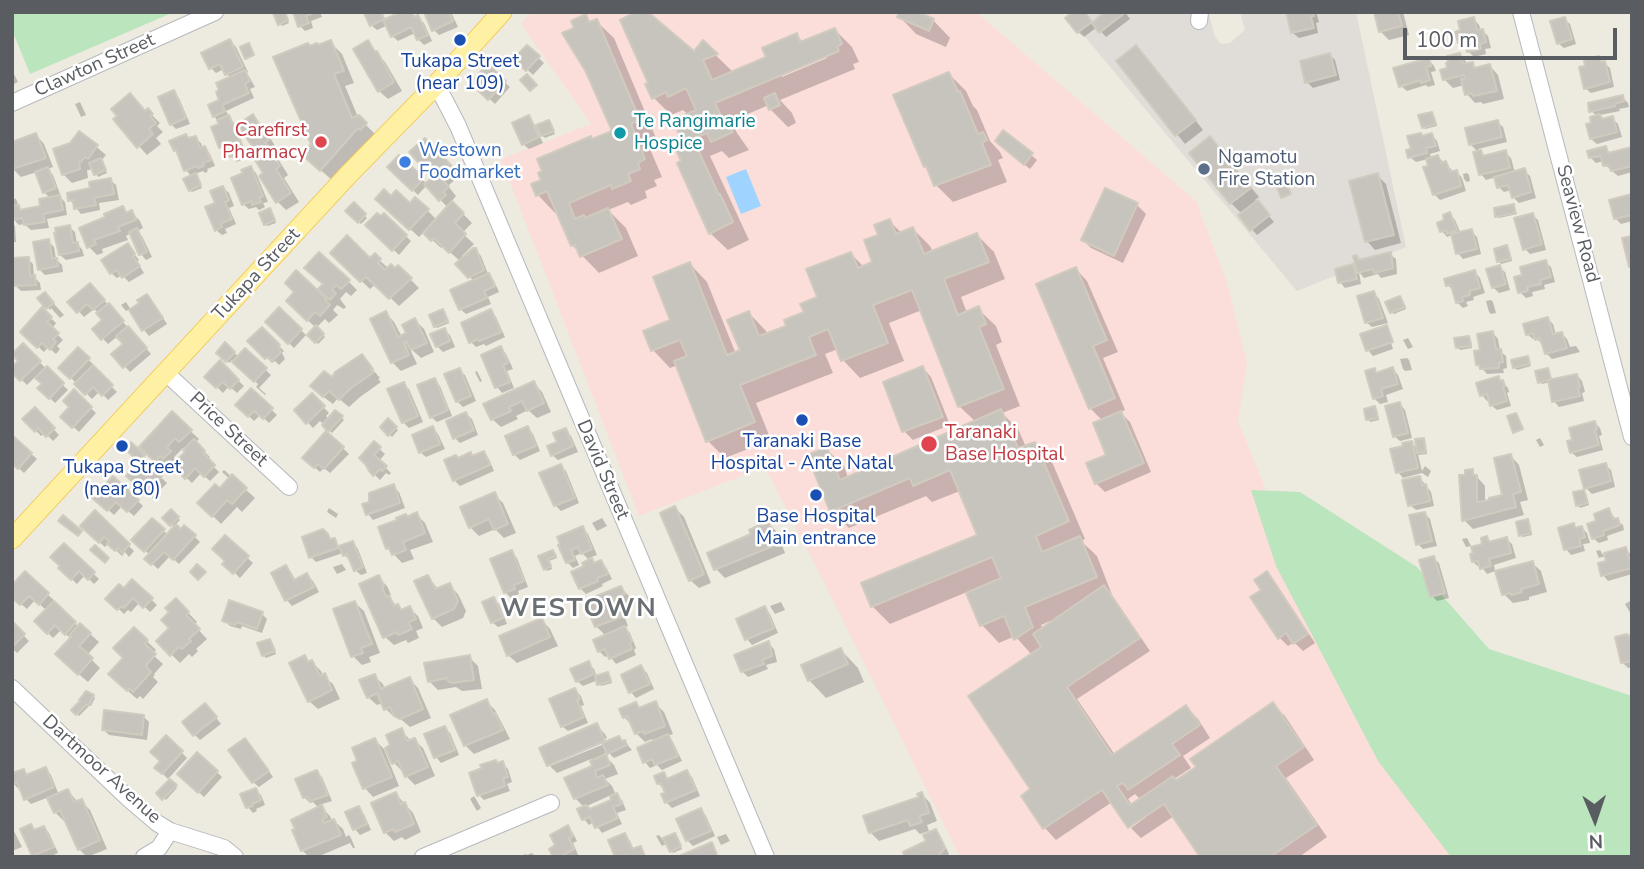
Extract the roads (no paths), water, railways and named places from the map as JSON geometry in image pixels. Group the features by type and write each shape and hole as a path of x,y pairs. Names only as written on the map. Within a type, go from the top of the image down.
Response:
{"main road":[{"name":"Tukapa Street","path":"12,539 502,12"}],"street":[{"name":"Clawton Street","path":"12,103 215,12"},
{"name":"Seaview Road","path":"1521,12 1632,436"},
{"name":"David Street","path":"433,87 443,97 458,126 766,857"},
{"name":"Price Street","path":"166,373 289,487"},
{"name":"Dartmoor Avenue","path":"12,688 147,815 170,831 224,848 235,857"},
{"path":"423,857 551,803"},
{"path":"144,857 159,848 170,831"}],"water":[{"path":"746,169 761,206 741,214 726,177"}],"place":[{"name":"Tukapa Street (near 109)","path":"460,40"},
{"name":"Te Rangimarie Hospice","path":"620,133"},
{"name":"Carefirst Pharmacy","path":"321,142"},
{"name":"Westown Foodmarket","path":"405,162"},
{"name":"Ngamotu Fire Station","path":"1204,169"},
{"name":"Taranaki Base Hospital - Ante Natal","path":"802,420"},
{"name":"Taranaki Base Hospital","path":"929,444"},
{"name":"Tukapa Street (near 80)","path":"122,446"},
{"name":"Base Hospital Main entrance","path":"816,495"}],"district":[{"name":"WESTOWN","path":"579,610"}]}
